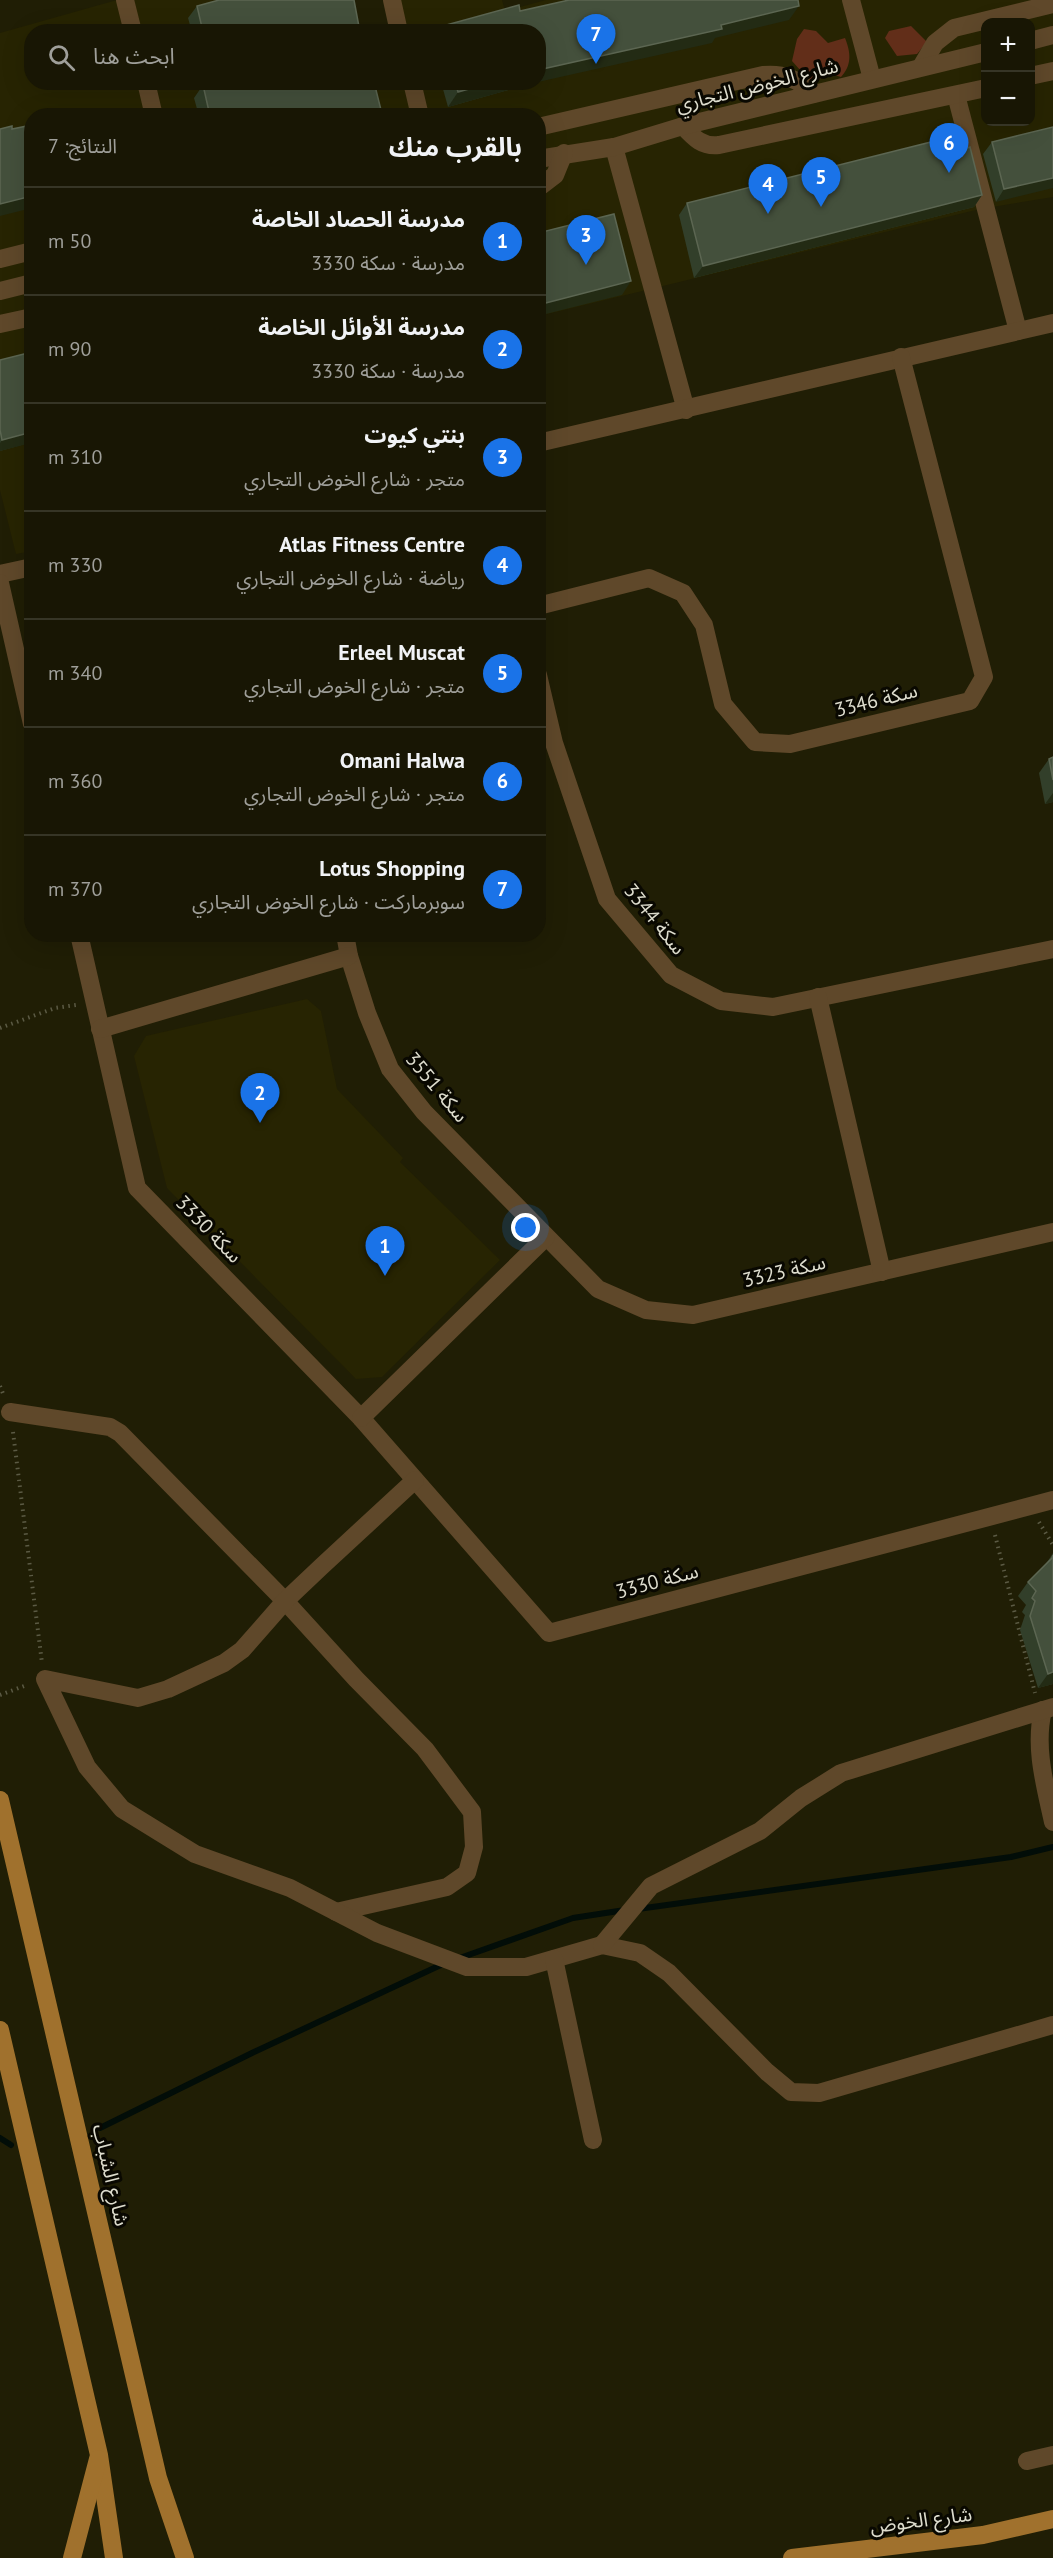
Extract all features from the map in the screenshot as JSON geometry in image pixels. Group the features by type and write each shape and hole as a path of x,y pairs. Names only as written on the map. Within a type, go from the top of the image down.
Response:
{"main road":[{"name":"شارع الشباب","path":"0,1800 158,2478 185,2558"},
{"path":"0,2030 99,2455 114,2558"},
{"path":"72,2558 99,2455"},
{"name":"شارع الخوض","path":"792,2558 983,2535 1053,2519"}],"street":[{"path":"124,0 131,24"},
{"path":"392,0 397,24"},
{"path":"851,0 872,79"},
{"path":"921,67 935,43 954,28 1053,4"},
{"path":"1035,40 1053,35"},
{"name":"شارع الخوض التجاري","path":"546,157 614,147 683,126 981,53"},
{"path":"1035,75 1053,70"},
{"path":"546,125 763,75 777,74 790,77 803,84 813,94"},
{"path":"683,126 703,144 719,145 981,89"},
{"path":"148,90 152,108"},
{"path":"414,90 418,108"},
{"path":"956,95 1018,331"},
{"path":"614,147 686,410"},
{"path":"546,182 555,175 564,153"},
{"path":"0,259 24,253"},
{"path":"0,291 24,285"},
{"path":"0,324 24,319"},
{"path":"546,441 1053,323"},
{"name":"سكة 3346","path":"546,604 649,578 683,593 704,625 723,704 755,742 790,744 970,701 984,677 901,357"},
{"path":"0,574 24,569"},
{"path":"0,584 24,689"},
{"name":"سكة 3344","path":"546,745 607,899 671,975 721,1001 773,1006 1053,949"},
{"name":"سكة 3330","path":"81,942 137,1188 361,1418 549,1633 1053,1500"},
{"name":"سكة 3551","path":"346,942 367,1013 390,1069 424,1112 546,1237"},
{"path":"100,1029 349,956"},
{"path":"818,997 882,1272"},
{"name":"سكة 3323","path":"546,1237 598,1289 646,1310 693,1315 1053,1232"},
{"path":"361,1418 546,1237"},
{"path":"10,1412 110,1427 120,1433 285,1601 356,1679 425,1749 472,1812 474,1847 467,1873 447,1887 336,1912"},
{"path":"45,1679 138,1698 168,1689 224,1663 285,1601 415,1480"},
{"path":"45,1679 87,1767 122,1809 195,1854 290,1888 377,1933 467,1967 525,1967 602,1945 640,1953 669,1973 767,2072 791,2092 819,2093 1053,2025"},
{"path":"1048,1709 1038,1729 1041,1769 1053,1822"},
{"path":"602,1945 651,1886 760,1831 801,1798 841,1773 1048,1709"},
{"path":"554,1959 593,2140"},
{"path":"1027,2461 1053,2455"}],"path":[{"path":"0,1028 68,1005 94,1005"},
{"path":"0,1695 45,1679 10,1412"},
{"path":"1029,1506 1053,1545"},
{"path":"990,1516 1033,1686 1048,1709"}],"shaded area":[{"path":"117,0 241,0 248,24 32,24"},
{"path":"397,0 502,0 505,11 546,0 1053,0 1053,197 980,209 546,314 546,108 24,108 24,552 16,554 0,490 0,33 24,26 24,90 546,90 546,24 393,24"},
{"path":"911,26 927,42 917,54 897,56 885,38 889,31"},
{"path":"804,29 816,31 828,43 845,38 849,59 847,68 841,77 828,73 823,78 809,80 792,61 797,39"},
{"path":"307,999 321,1011 337,1089 403,1158 400,1162 500,1260 382,1377 356,1379 167,1188 134,1056 146,1036"}],"building":[{"path":"219,0 354,0 358,24 201,24 197,6"},
{"path":"569,0 798,0 799,6 721,25 722,29 546,68 546,24 450,24 519,5 520,11"},
{"path":"204,90 376,90 380,108 208,108"},
{"path":"12,126 12,129 24,127 24,198 0,204 0,129"},
{"path":"1053,127 1053,178 1004,189 992,142"},
{"path":"963,134 967,148 970,147 982,195 703,266 687,203"},
{"path":"614,214 631,281 546,303 546,231"},
{"path":"24,354 24,434 2,440 0,430 0,360"},
{"path":"1053,757 1053,780 1049,759"},
{"path":"1053,1555 1053,1672 1048,1674 1030,1616 1035,1601 1032,1598 1036,1591 1028,1582"}],"waterway":[{"path":"638,1909 1011,1857 1053,1847"},
{"path":"457,1959 573,1918 625,1910"},
{"path":"100,2128 254,2052 445,1963"},
{"path":"0,2138 11,2145"}],"place":[{"name":"Lotus Shopping","path":"596,64"},
{"name":"Omani Halwa","path":"949,173"},
{"name":"Erleel Muscat","path":"821,207"},
{"name":"Atlas Fitness Centre","path":"768,214"},
{"name":"بنتي كيوت","path":"586,265"},
{"name":"مدرسة الأوائل الخاصة","path":"260,1123"},
{"name":"مدرسة الحصاد الخاصة","path":"385,1276"}]}
